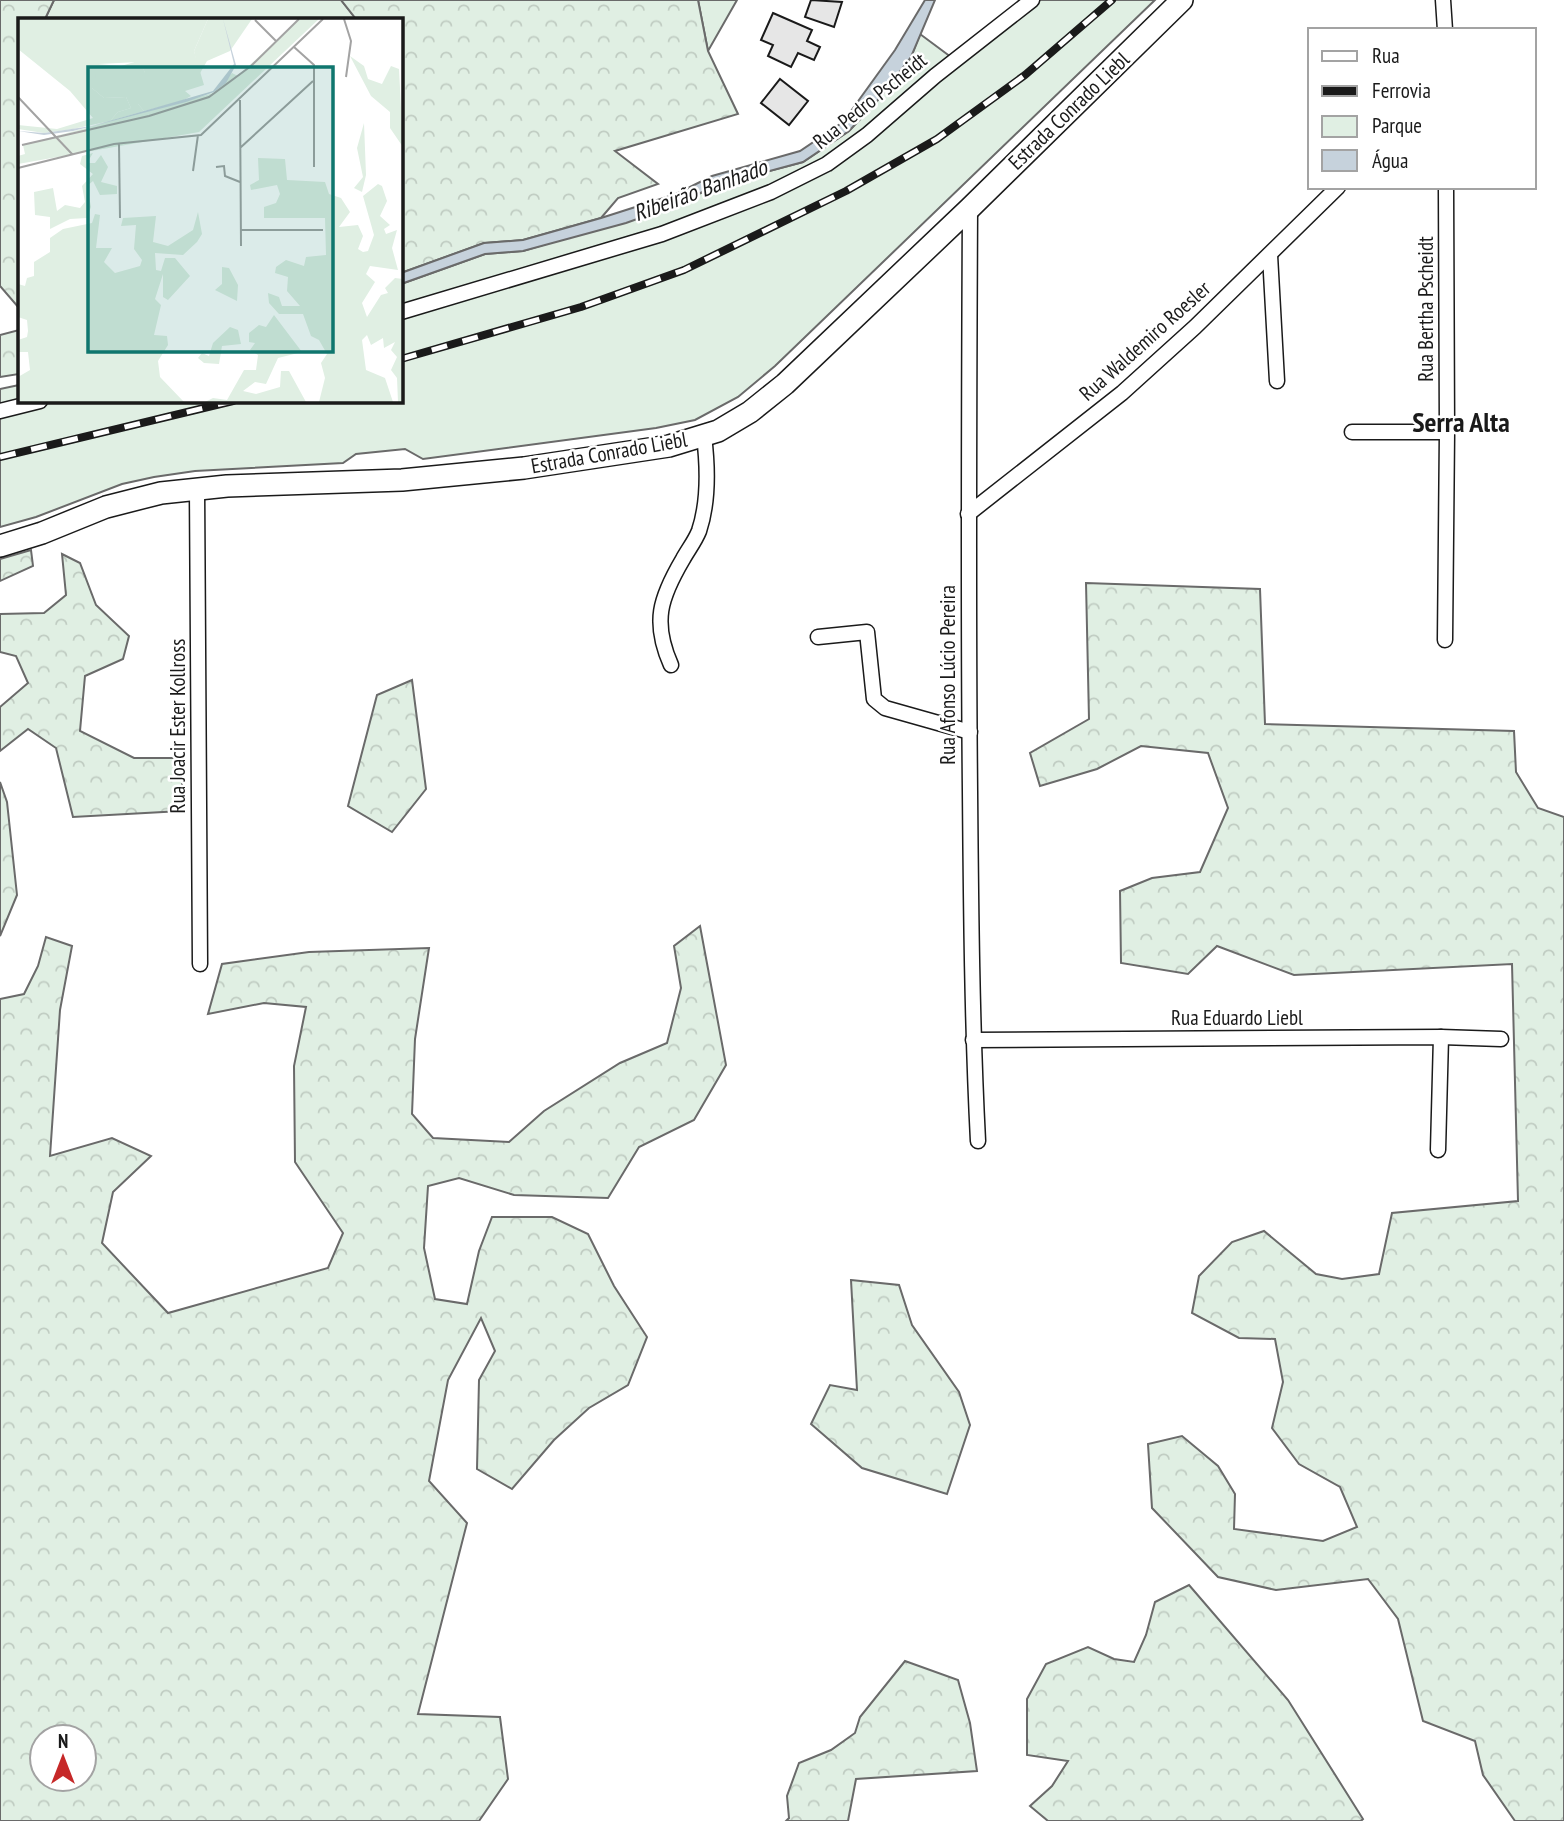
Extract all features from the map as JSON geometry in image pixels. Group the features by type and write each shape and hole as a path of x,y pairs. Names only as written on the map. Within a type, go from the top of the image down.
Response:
{"main road":[{"name":"Estrada Conrado Liebl","path":"0,547 135,498 197,488 402,480 524,468 669,446 704,436 733,423 767,400 970,208 1182,0"}],"street":[{"name":"Rua Pedro Pscheidt","path":"402,312 662,234 771,192 827,164 867,135 935,76 1032,0"},
{"path":"1443,0 1445,28"},
{"name":"Rua Waldemiro Roesler","path":"968,514 1122,393 1270,255 1336,189"},
{"name":"Rua Bertha Pscheidt","path":"1445,640 1446,189"},
{"name":"Rua Afonso Lúcio Pereira","path":"970,208 968,514 973,1041 978,1141"},
{"path":"1270,255 1277,381"},
{"path":"0,411 36,402"},
{"path":"1352,432 1447,432"},
{"path":"671,665 663,647 660,615 670,582 697,535 706,506 704,436"},
{"name":"Rua Joacir Ester Kollross","path":"197,488 200,964"},
{"path":"818,637 867,632 874,699 885,708 970,732"},
{"path":"1438,1150 1441,1037"},
{"name":"Rua Eduardo Liebl","path":"973,1041 1441,1037 1501,1039"}],"green space":[{"path":"0,0 54,0 45,18 18,18 18,307 0,286"},
{"path":"54,0 341,0 355,18 45,18"},
{"path":"341,0 698,0 708,51 738,114 615,151 658,184 618,198 601,218 523,240 484,243 402,273 402,18 355,18"},
{"path":"698,0 737,0 708,51"},
{"path":"1032,0 1155,0 775,366 738,397 695,420 656,428 423,459 405,449 356,454 343,463 195,471 154,477 122,484 36,517 0,527 0,389 18,385 18,402 402,402 402,284 485,254 523,251 679,204 714,186 803,162 849,131 877,101 911,57 920,34 955,60"},
{"path":"18,330 18,374 0,377 0,335"},
{"path":"31,550 33,566 0,581 0,559"},
{"path":"62,554 80,563 96,605 129,636 123,659 85,676 80,731 134,758 183,758 181,811 73,817 56,748 28,729 0,751 0,707 28,683 16,656 0,652 0,614 44,613 66,595"},
{"path":"1086,583 1260,589 1265,724 1514,731 1516,772 1538,808 1564,817 1564,1821 1515,1821 1483,1775 1475,1741 1423,1721 1398,1619 1368,1579 1276,1590 1218,1577 1152,1508 1148,1444 1182,1436 1218,1466 1235,1494 1234,1529 1323,1541 1357,1527 1340,1487 1299,1464 1272,1428 1283,1382 1275,1339 1239,1338 1192,1313 1199,1276 1232,1242 1264,1231 1316,1274 1342,1279 1379,1274 1392,1213 1518,1201 1512,964 1294,975 1217,946 1188,974 1121,963 1120,891 1152,878 1200,872 1228,808 1208,753 1141,746 1097,769 1040,786 1030,753 1089,719"},
{"path":"412,680 426,789 392,832 348,806 377,695"},
{"path":"0,782 7,802 17,895 0,936"},
{"path":"700,926 726,1065 694,1120 639,1147 608,1198 514,1195 459,1178 428,1186 424,1248 435,1299 467,1304 479,1251 492,1217 552,1217 588,1234 614,1286 647,1337 628,1385 589,1408 554,1440 512,1489 477,1469 479,1380 495,1351 481,1318 448,1380 429,1481 467,1523 418,1714 500,1717 508,1779 479,1821 0,1821 0,999 24,994 38,966 46,937 72,946 60,1010 50,1156 112,1138 151,1156 113,1192 102,1243 168,1313 328,1268 343,1233 295,1162 294,1066 306,1007 264,1003 208,1014 222,964 309,952 429,948 415,1039 412,1114 433,1138 509,1142 544,1111 620,1063 667,1043 681,988 674,946"},
{"path":"851,1280 899,1285 912,1325 959,1392 970,1425 947,1494 862,1468 811,1424 830,1385 857,1390"},
{"path":"1189,1585 1288,1700 1363,1819 1361,1821 1048,1821 1030,1806 1052,1786 1068,1761 1027,1755 1027,1699 1046,1664 1088,1647 1114,1659 1134,1662 1146,1635 1155,1602"},
{"path":"905,1661 958,1680 970,1723 977,1771 856,1779 848,1821 786,1821 789,1818 787,1796 799,1763 831,1750 855,1733 860,1717"}],"water":[{"name":"Ribeirão Banhado","path":"925,0 935,0 911,57 877,101 849,131 803,162 714,186 679,204 626,223 523,251 485,254 402,284 402,273 484,243 523,240 601,218 676,194 712,176 800,151 843,122 895,50"}],"building":[{"path":"811,0 842,2 834,27 805,17"},
{"path":"773,13 812,30 807,41 820,47 814,60 798,53 791,67 768,56 773,45 761,40"},
{"path":"780,79 808,101 789,125 761,103"}],"railway":[{"path":"402,359 581,307 684,270 846,191 937,139 1025,75 1112,0"},
{"path":"0,457 229,402"}],"district":[{"name":"Serra Alta","path":"1461,422"}]}
